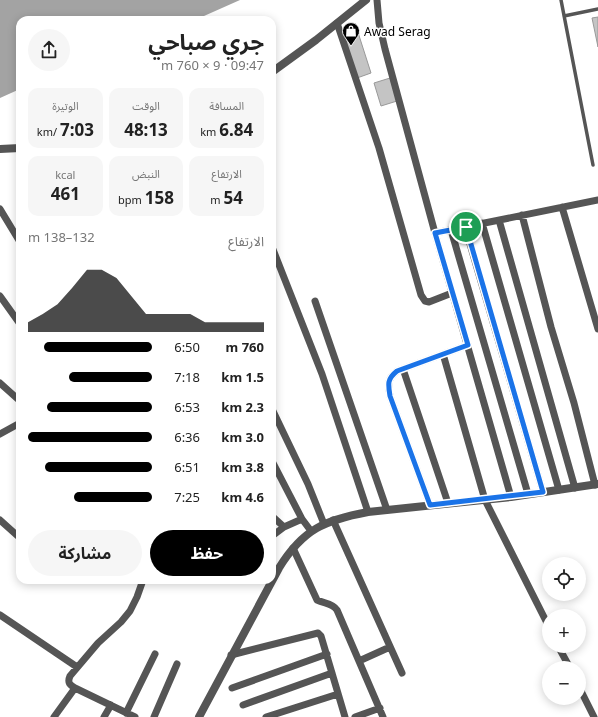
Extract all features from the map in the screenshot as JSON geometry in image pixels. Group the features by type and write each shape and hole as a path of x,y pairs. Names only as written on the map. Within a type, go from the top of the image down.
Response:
{"street":[{"path":"276,69 366,0"},
{"path":"377,0 379,29 435,233 511,497"},
{"path":"337,23 379,148 422,295 425,301 429,302 452,293"},
{"path":"0,149 16,148"},
{"path":"435,233 598,200"},
{"path":"562,207 598,329"},
{"path":"0,209 16,235"},
{"path":"276,573 293,548 311,531 333,520 347,516 368,512 511,497 596,484 551,327 522,215"},
{"path":"499,220 575,488"},
{"path":"482,223 559,490"},
{"path":"466,227 543,492"},
{"path":"451,230 528,494"},
{"path":"276,257 322,374 368,512"},
{"path":"0,296 16,318"},
{"path":"315,301 387,510"},
{"path":"430,505 390,396 389,380 391,375 397,371 468,345"},
{"path":"443,354 485,500 542,613"},
{"path":"403,369 448,503"},
{"path":"0,383 16,397"},
{"path":"276,418 308,484 324,524"},
{"path":"0,434 16,425"},
{"path":"276,469 302,519 311,531"},
{"path":"276,533 284,527 302,519"},
{"path":"0,520 16,534"},
{"path":"276,520 284,527"},
{"path":"333,520 402,673"},
{"path":"293,548 317,600 331,604 337,610 383,717"},
{"path":"135,717 75,688 69,684 68,680 98,643 121,622 130,611 142,584"},
{"path":"199,717 270,584"},
{"path":"0,615 77,667"},
{"path":"231,655 316,633 320,634 345,717"},
{"path":"359,661 390,647"},
{"path":"126,713 155,654"},
{"path":"232,688 326,654"},
{"path":"154,717 177,664"},
{"path":"244,705 332,674"},
{"path":"54,717 75,688"},
{"path":"266,717 338,694"},
{"path":"586,701 594,717"},
{"path":"104,717 111,705"},
{"path":"355,717 380,708"}],"lane":[{"path":"561,0 593,166"},
{"path":"564,16 598,9"}],"shaded area":[{"path":"0,0 240,0 204,16 16,16 16,91 0,98"}],"building":[{"path":"598,17 598,47 592,18"},
{"path":"355,23 371,73 357,78 343,38"},
{"path":"390,78 397,101 381,106 374,83"}],"place":[{"name":"Awad Serag","path":"351,46"}],"route":[{"path":"466,227 543,492 511,497 430,505 388,387 391,375 397,371 468,345 435,233 466,227"}]}
